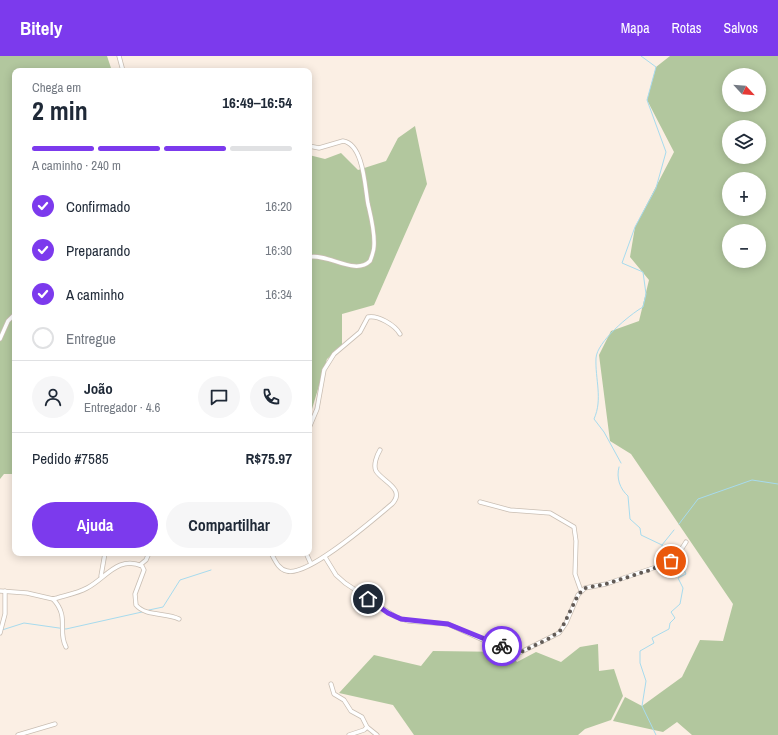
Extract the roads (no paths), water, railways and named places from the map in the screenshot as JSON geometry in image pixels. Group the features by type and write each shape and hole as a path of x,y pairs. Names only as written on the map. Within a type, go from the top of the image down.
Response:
{"street":[{"path":"119,56 122,68"},
{"path":"312,147 319,148 343,141 348,143 363,167 368,190 374,241 374,250 370,261 361,266 353,266 318,256 312,257"},
{"path":"312,421 317,409 324,370 334,354 360,332 367,318 371,316 376,317 392,326 400,334"},
{"path":"0,339 8,321 12,317"},
{"path":"272,556 277,565 286,571 293,572 311,564 325,557 395,501 394,488 376,471 375,463 380,450"},
{"path":"480,502 510,510 550,513 574,527 576,541 575,574 581,591"},
{"path":"325,557 336,575 345,583 396,617 408,621 448,624 483,640 519,652 537,645 559,633 566,623 581,591 590,586 606,584 665,564 677,556 686,542"},
{"path":"101,577 104,556"},
{"path":"0,591 33,594 53,599 84,590 115,567 124,564 140,565 146,560 148,556"},
{"path":"307,556 311,564"},
{"path":"140,565 144,570 135,594 136,605 144,612 172,615 179,619"},
{"path":"0,633 5,614 5,591"},
{"path":"53,599 62,615 64,626 63,638 66,647"},
{"path":"331,684 334,694 344,700 351,711 362,717 367,726 377,735"},
{"path":"18,735 55,724"},
{"path":"349,735 364,730 367,726"}],"waterway":[{"path":"621,463 604,432 594,419 598,404 596,358 602,344 608,337 622,322 643,307 646,294 643,272 622,263 635,227 656,188 666,152 647,100 656,67 641,56"},
{"path":"619,467 618,479 621,487 628,496 630,519 640,528 641,535 662,545 665,559 669,560"},
{"path":"679,524 698,499 752,480 778,484"},
{"path":"662,545 674,530"},
{"path":"656,735 642,706 646,681 640,663 640,651 654,643 652,638 669,629 670,623 675,618 671,612 680,604 683,588 678,578 686,574 682,566 672,561"},
{"path":"149,610 163,607 180,580 211,570"},
{"path":"2,630 24,623 66,629 142,612"}]}
